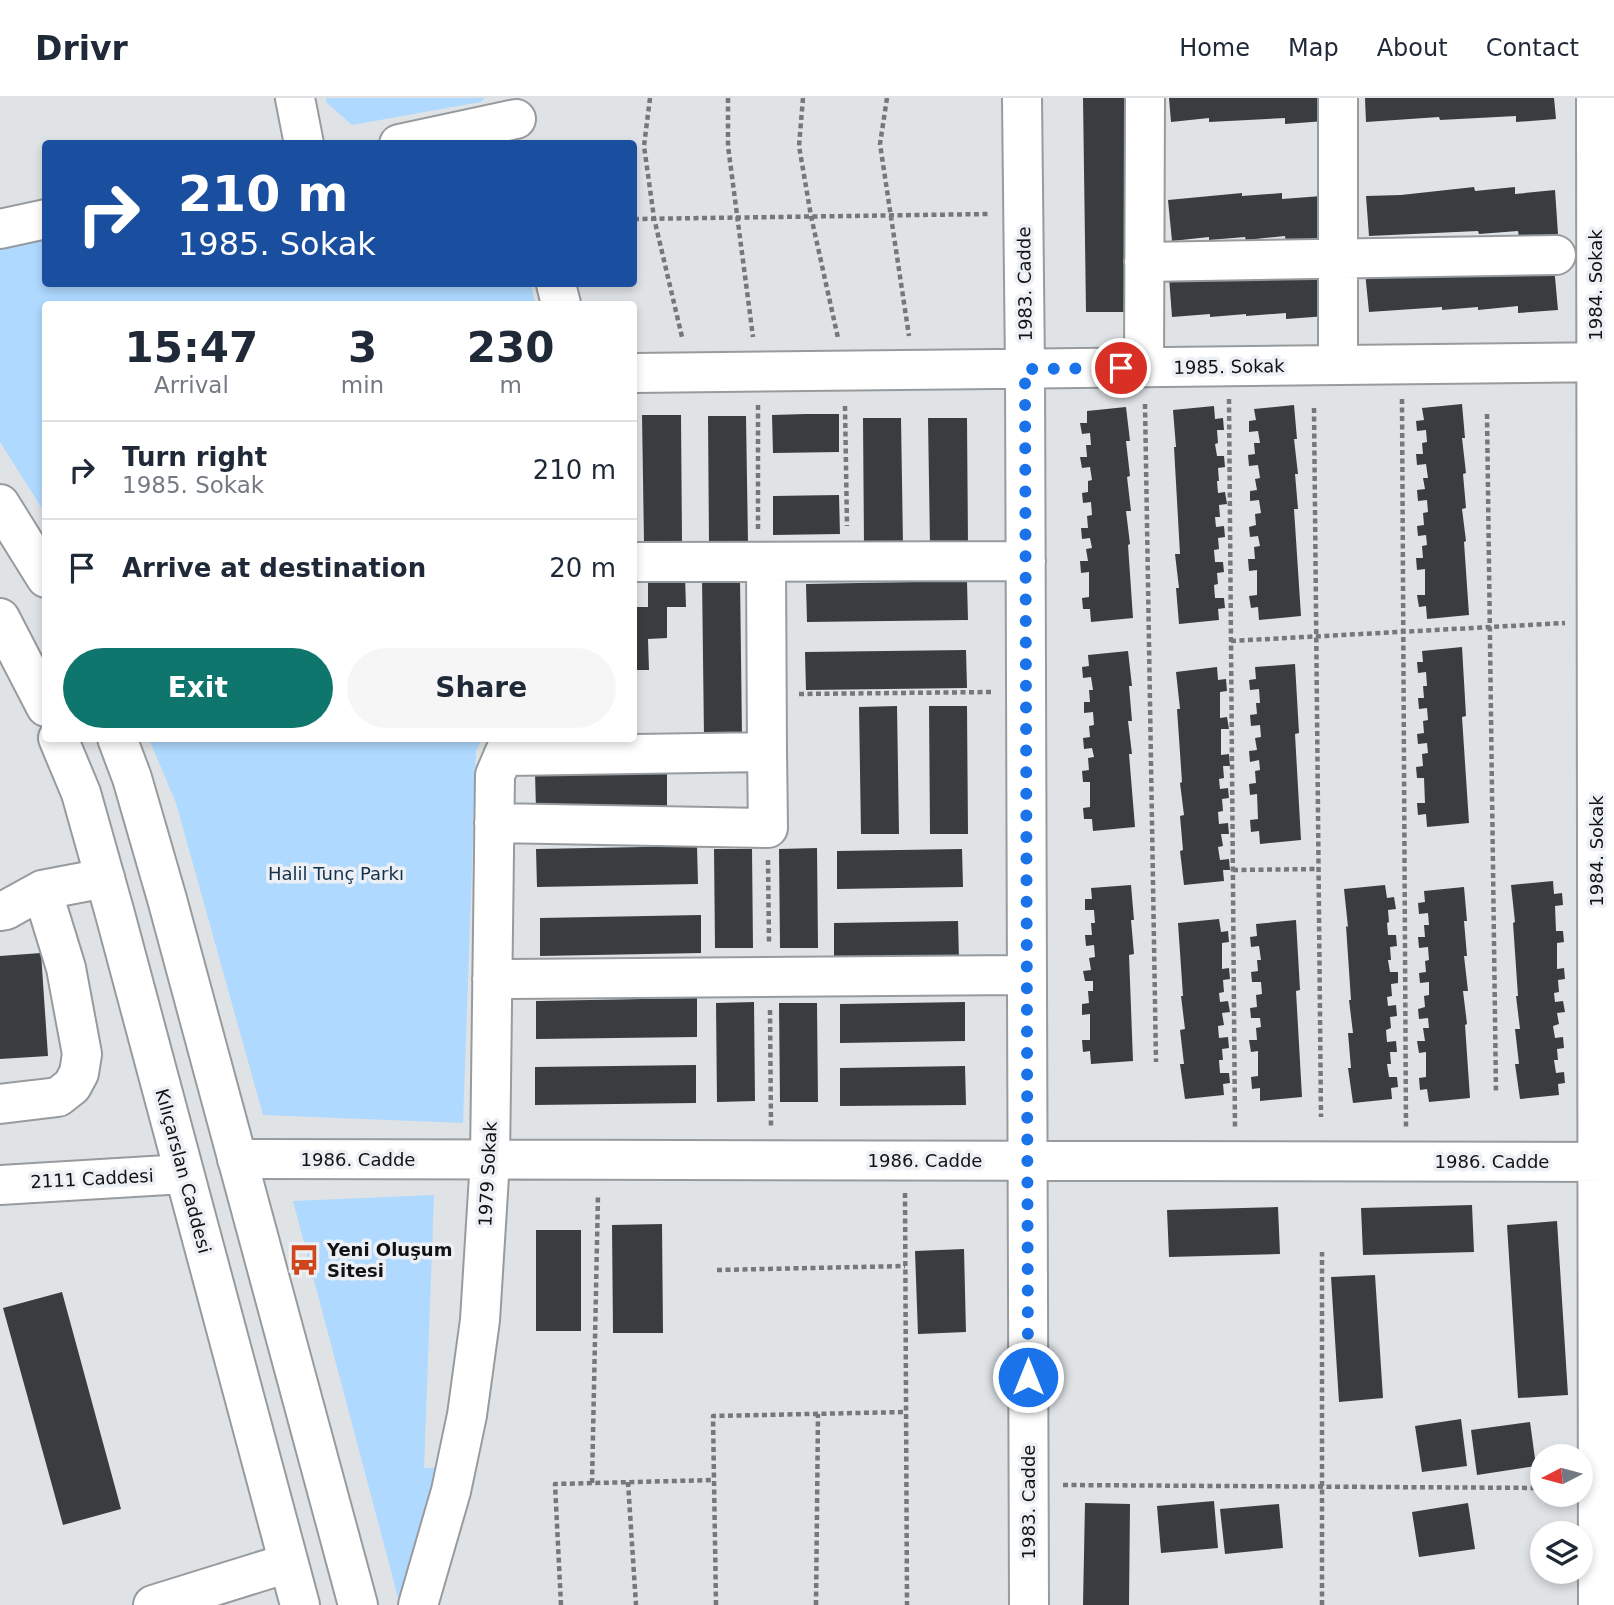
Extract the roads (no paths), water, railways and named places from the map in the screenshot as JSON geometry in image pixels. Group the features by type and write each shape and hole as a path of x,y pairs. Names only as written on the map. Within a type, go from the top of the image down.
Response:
{"street":[{"path":"295,98 303,140"},
{"name":"1983. Cadde","path":"1022,98 1029,1605"},
{"path":"1145,98 1145,386"},
{"path":"1338,98 1338,365"},
{"name":"1984. Sokak","path":"1596,98 1605,362 1597,621 1606,1162 1598,1605"},
{"path":"418,140 516,120"},
{"path":"0,229 42,220"},
{"path":"1144,262 1556,255"},
{"name":"1985. Sokak","path":"637,373 1025,369 1145,386 1229,367 1605,362"},
{"path":"0,504 42,572"},
{"path":"637,562 1026,561"},
{"path":"494,823 768,828 762,562"},
{"path":"0,618 42,699"},
{"name":"Kılıçarslan Caddesi","path":"60,742 81,793 105,877 300,1605"},
{"path":"118,742 132,778 167,899 358,1605"},
{"path":"507,747 767,752"},
{"name":"1979 Sokak","path":"418,1605 451,1491 467,1415 480,1320 491,1160 495,775 507,747"},
{"path":"0,911 43,890 105,877"},
{"path":"0,1104 58,1097 72,1086 79,1073 82,1054 66,968 43,890"},
{"path":"492,979 1027,975"},
{"name":"1986. Cadde","path":"184,1174 237,1159 1606,1162"},
{"name":"2111 Caddesi","path":"0,1185 184,1174"},
{"path":"153,1605 288,1563"}],"place":[{"name":"Yeni Oluşum Sitesi","path":"304,1260"}],"park label":[{"name":"Halil Tunç Parkı","path":"336,874"}]}
